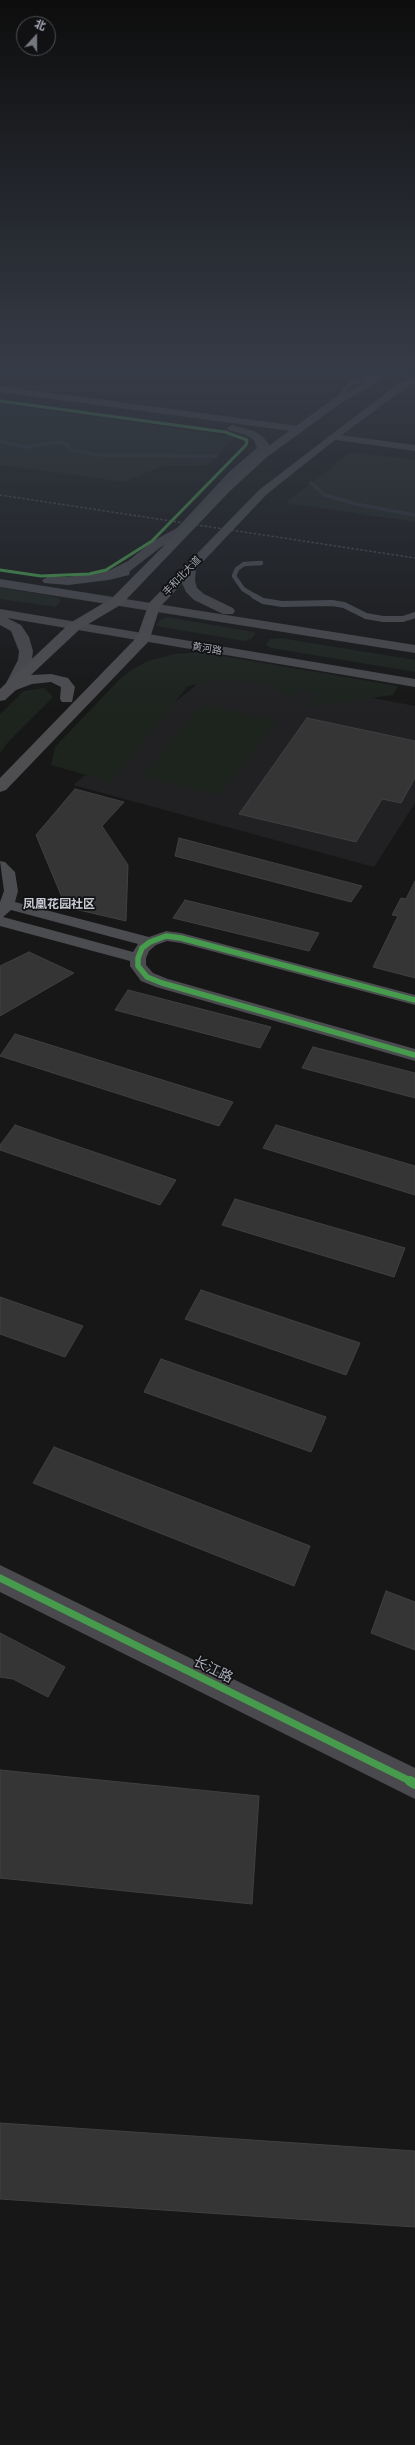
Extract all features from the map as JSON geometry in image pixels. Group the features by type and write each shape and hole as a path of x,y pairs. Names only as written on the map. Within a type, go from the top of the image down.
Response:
{"highway":[{"path":"0,697 76,626 117,601 229,486"},
{"name":"丰和北大道","path":"0,787 137,637 154,606 263,492 271,486"},
{"path":"0,779 22,743 67,699 137,637"},
{"path":"11,687 29,680 52,678 63,681 68,687 67,699"}],"street":[{"path":"109,576 133,564 157,544 181,530 222,486"},
{"path":"0,578 68,581 109,576 135,570 157,560"},
{"path":"190,568 188,580 191,589 199,598 224,610 283,628"},
{"path":"0,582 415,649"},
{"name":"黄河路","path":"0,613 415,683"},
{"path":"0,620 16,628 22,637 26,650 25,660 11,687"},
{"path":"262,658 253,648 255,639 283,628"},
{"path":"0,865 8,872 11,882 11,891 3,909 150,942"},
{"path":"0,921 138,958"},
{"path":"415,1000 181,938 166,936 150,942 142,948 138,958 138,966 147,977 415,1056"},
{"name":"长江路","path":"0,1578 415,1784"}],"lane":[{"path":"261,563 244,564 237,569 234,576 243,589 263,601 282,604 332,603 344,605 366,616 383,619 403,619 415,615"}],"shaded area":[{"path":"308,486 415,486 415,522 286,503"},
{"path":"0,587 57,597 61,600 56,607 0,599"},
{"path":"166,617 254,632 255,634 251,639 244,641 156,626 160,620"},
{"path":"280,638 415,660 415,672 271,648 266,645 270,639"},
{"path":"200,652 398,686 393,695 308,707 316,694 299,690 293,699 266,684 222,679 188,686 111,782 51,765 55,747 121,678 133,669 148,661 175,654"},
{"path":"217,668 415,706 415,803 374,867 73,785"},
{"path":"44,688 53,697 9,741 0,753 0,714 24,691"},
{"path":"203,704 277,721 219,795 142,776"}],"building":[{"path":"307,718 415,741 415,778 401,803 382,799 356,842 239,814"},
{"path":"75,789 124,802 102,826 128,865 126,921 66,907 36,835"},
{"path":"179,838 362,886 351,902 175,856"},
{"path":"415,881 415,978 373,967 398,916 392,915 401,898 406,899"},
{"path":"185,900 319,933 309,951 173,918"},
{"path":"29,952 74,973 0,1016 0,966"},
{"path":"128,990 271,1027 260,1048 115,1010"},
{"path":"15,1034 233,1102 219,1126 0,1056"},
{"path":"313,1047 415,1073 415,1098 302,1068"},
{"path":"15,1125 176,1180 160,1205 0,1150 0,1145"},
{"path":"276,1125 415,1166 415,1195 263,1148"},
{"path":"235,1199 405,1248 394,1277 222,1225"},
{"path":"201,1290 360,1343 346,1375 185,1319"},
{"path":"0,1297 83,1326 65,1357 0,1334"},
{"path":"161,1359 326,1417 311,1452 144,1392"},
{"path":"54,1447 310,1546 294,1586 33,1483"},
{"path":"386,1591 415,1602 415,1650 371,1633"},
{"path":"0,1633 65,1667 48,1697 13,1679 0,1677"},
{"path":"0,1770 259,1796 252,1904 0,1878"},
{"path":"0,2123 415,2151 415,2227 0,2199"}],"waterway":[{"path":"315,486 325,495 356,504 415,515"}],"railway":[{"path":"0,495 415,558"}],"cycle path":[{"path":"0,570 41,576 89,574 106,570 152,541 206,486"},
{"path":"415,1000 181,938 166,936 150,942 142,948 138,958 138,966 147,977 162,983 415,1055"},
{"path":"0,1578 415,1784"}],"district":[{"name":"凤凰花园社区","path":"59,905"}]}
